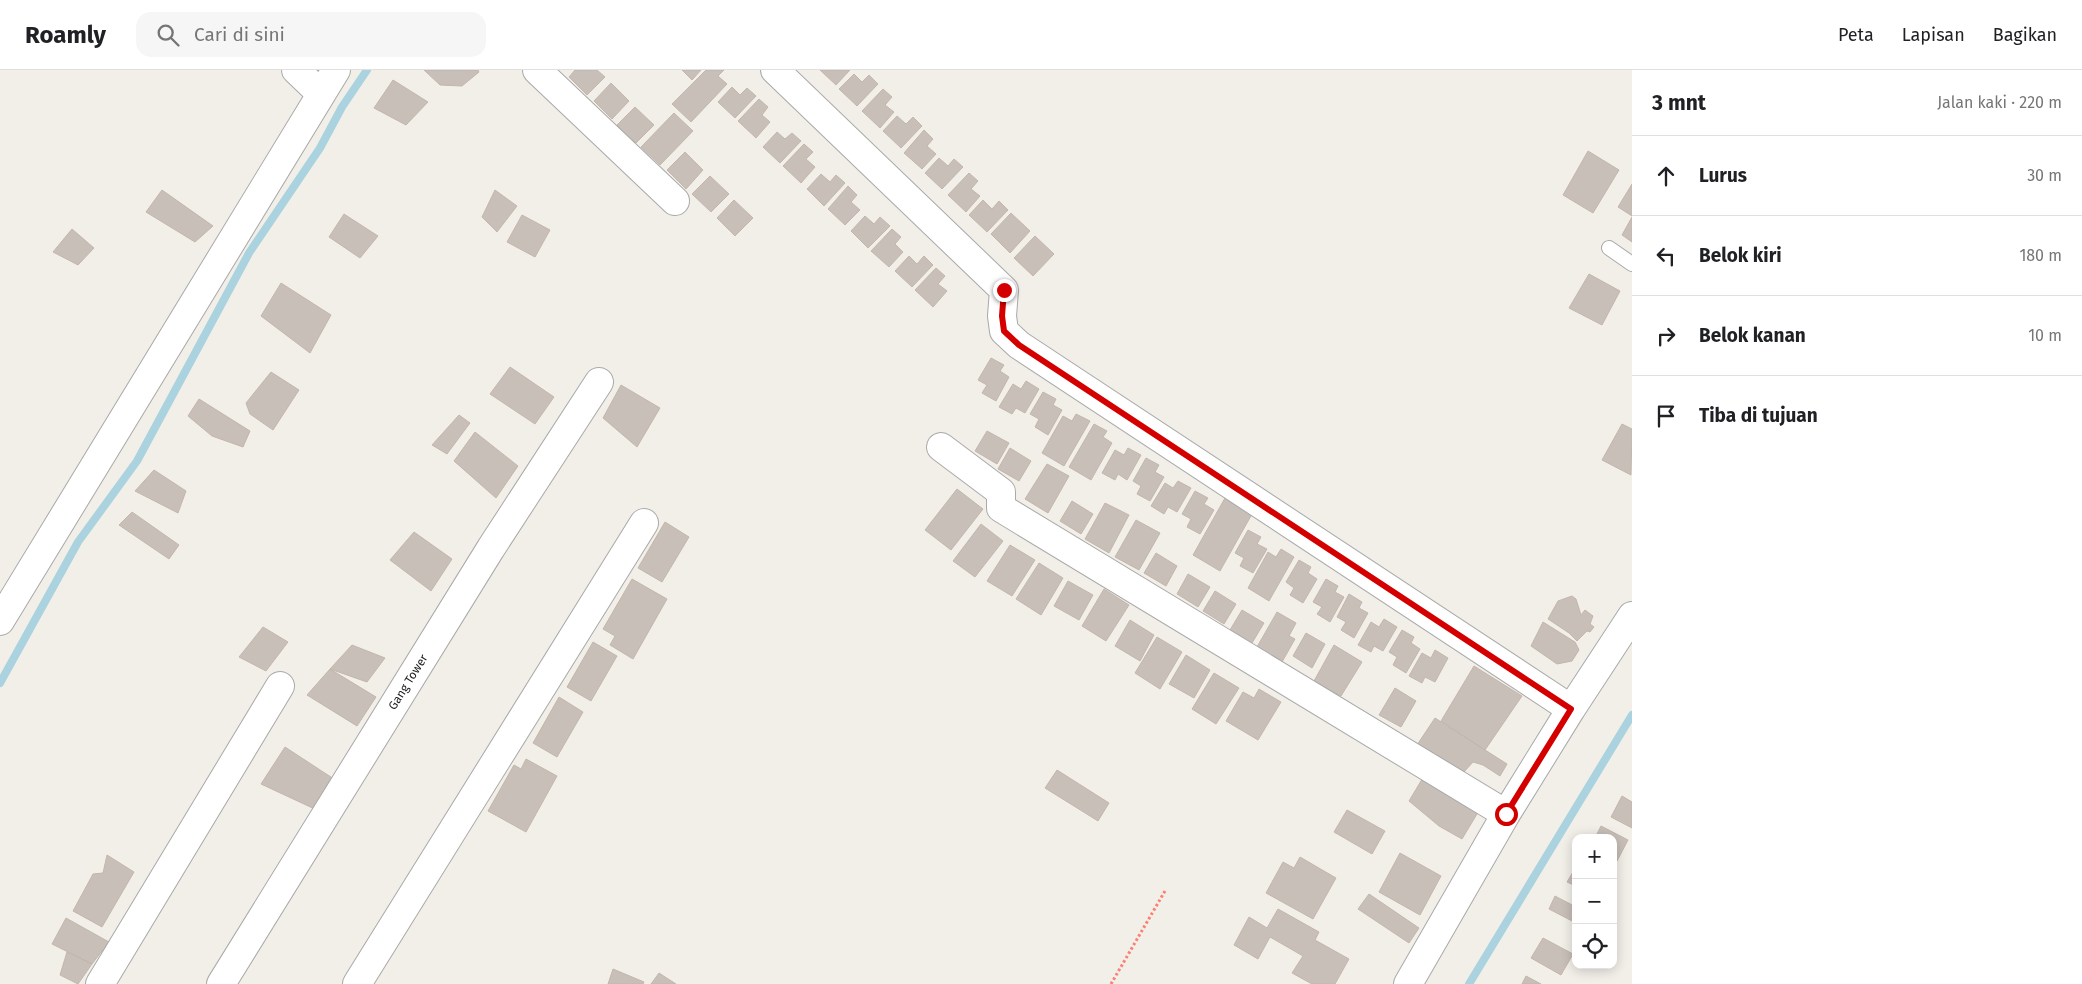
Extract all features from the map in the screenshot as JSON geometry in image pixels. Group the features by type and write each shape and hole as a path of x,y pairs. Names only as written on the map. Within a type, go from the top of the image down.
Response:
{"street":[{"path":"296,70 321,94"},
{"path":"0,621 336,70"},
{"path":"537,70 676,201"},
{"path":"775,70 1004,290 1002,316 1004,331 1019,345 1571,709"},
{"name":"Gang Tower","path":"221,984 490,548 599,382"},
{"path":"941,447 1001,492 1001,508 1506,814"},
{"path":"358,984 644,523"},
{"path":"1408,984 1506,814 1571,709 1632,616"},
{"path":"100,984 280,686"}],"lane":[{"path":"1609,248 1632,264"}],"path":[{"path":"1111,984 1165,890"}],"building":[{"path":"424,70 478,70 479,72 462,86 440,85"},
{"path":"575,70 597,70 605,77 587,95 569,77"},
{"path":"682,70 701,70 692,80"},
{"path":"706,70 724,70 718,76 727,84 691,122 672,104"},
{"path":"820,70 850,70 836,85"},
{"path":"854,74 862,82 869,75 878,84 857,106 839,89"},
{"path":"393,80 428,102 406,125 374,108"},
{"path":"611,83 629,101 612,119 594,101"},
{"path":"732,87 740,95 747,88 756,96 735,118 718,102"},
{"path":"883,89 892,97 885,105 894,112 880,128 862,111"},
{"path":"759,99 768,107 762,115 770,122 756,138 738,121"},
{"path":"635,107 654,125 636,143 617,125"},
{"path":"674,113 693,131 660,165 641,147"},
{"path":"897,116 906,124 913,117 922,126 901,148 883,131"},
{"path":"924,130 933,139 927,146 936,154 922,169 904,153"},
{"path":"777,132 785,139 792,133 801,141 780,163 763,147"},
{"path":"804,144 813,152 806,159 815,167 801,183 783,166"},
{"path":"1588,151 1619,170 1593,213 1563,195"},
{"path":"685,152 703,170 686,189 667,170"},
{"path":"939,158 948,166 954,159 963,167 942,189 925,173"},
{"path":"969,173 978,181 971,189 980,196 966,212 948,195"},
{"path":"821,174 830,182 836,175 845,183 824,206 807,189"},
{"path":"710,176 729,194 711,212 692,194"},
{"path":"1632,184 1632,216 1618,207"},
{"path":"848,186 857,195 851,202 860,210 845,225 828,209"},
{"path":"162,190 213,226 195,242 146,212"},
{"path":"495,190 517,206 497,232 482,217"},
{"path":"734,200 753,218 735,236 717,218"},
{"path":"983,200 992,209 999,201 1008,210 987,232 969,215"},
{"path":"1011,213 1030,231 1010,253 991,234"},
{"path":"344,214 378,236 360,258 329,237"},
{"path":"522,215 550,230 535,257 507,242"},
{"path":"865,216 874,224 880,217 890,226 868,248 851,231"},
{"path":"1632,217 1632,242 1622,235"},
{"path":"72,229 94,248 78,265 53,252"},
{"path":"892,229 901,237 895,244 903,252 889,267 871,251"},
{"path":"1035,236 1054,254 1033,276 1014,258"},
{"path":"909,256 917,264 924,256 933,265 912,287 895,271"},
{"path":"936,268 945,276 938,284 947,291 933,307 915,290"},
{"path":"1589,274 1620,291 1602,325 1569,308"},
{"path":"281,283 331,315 310,353 261,316"},
{"path":"991,358 1004,365 1000,371 1009,377 996,401 982,393 987,385 978,380"},
{"path":"510,367 554,397 535,424 490,394"},
{"path":"271,372 299,390 273,430 250,414 246,403"},
{"path":"1026,381 1039,389 1025,413 1016,408 1012,414 999,407 1013,384 1021,389"},
{"path":"621,385 660,408 637,447 603,418"},
{"path":"1043,392 1056,399 1053,405 1062,410 1048,435 1035,427 1039,419 1030,414"},
{"path":"199,399 250,431 243,447 212,436 188,416"},
{"path":"1076,414 1090,421 1064,466 1042,453 1063,416 1072,421"},
{"path":"459,415 470,423 447,454 432,445"},
{"path":"1094,424 1107,431 1103,437 1112,443 1091,480 1069,467"},
{"path":"1622,424 1632,429 1631,475 1602,460"},
{"path":"987,431 1009,443 997,464 975,451"},
{"path":"475,432 518,466 496,498 454,461"},
{"path":"1010,448 1031,461 1019,481 998,469"},
{"path":"1128,448 1141,455 1127,480 1118,474 1115,480 1102,473 1115,450 1124,455"},
{"path":"1146,458 1159,465 1155,472 1164,477 1150,501 1137,494 1141,486 1133,481"},
{"path":"1047,464 1069,476 1048,513 1025,499"},
{"path":"154,470 186,491 178,513 135,491"},
{"path":"1178,481 1191,488 1177,512 1168,507 1164,514 1151,506 1165,483 1173,488"},
{"path":"957,489 983,509 951,550 925,530"},
{"path":"1195,491 1208,498 1204,504 1214,510 1200,534 1187,527 1191,519 1182,514"},
{"path":"1225,498 1252,514 1220,571 1193,555"},
{"path":"1072,501 1093,514 1081,534 1060,521"},
{"path":"1105,503 1129,515 1109,553 1085,539"},
{"path":"132,512 179,545 169,559 119,525"},
{"path":"1136,520 1160,533 1139,570 1115,557"},
{"path":"665,522 689,537 662,582 638,568"},
{"path":"981,524 1003,541 975,577 953,561"},
{"path":"1248,530 1261,537 1257,544 1267,549 1253,573 1240,566 1244,558 1235,553"},
{"path":"414,532 452,559 431,591 390,560"},
{"path":"1010,545 1035,560 1012,596 987,581"},
{"path":"1281,549 1294,557 1269,601 1248,588 1268,552 1276,557"},
{"path":"1156,553 1177,566 1166,586 1144,573"},
{"path":"1299,560 1311,567 1308,573 1317,579 1303,603 1290,595 1294,588 1286,582"},
{"path":"1039,563 1063,578 1041,615 1016,599"},
{"path":"1188,574 1210,587 1198,607 1177,594"},
{"path":"632,579 667,599 633,659 610,645 615,636 603,629"},
{"path":"1326,579 1338,586 1335,592 1344,597 1330,622 1317,614 1322,607 1313,602"},
{"path":"1068,581 1093,595 1079,620 1054,606"},
{"path":"1104,589 1129,605 1106,641 1082,626"},
{"path":"1215,591 1236,604 1224,624 1203,611"},
{"path":"1349,594 1362,602 1359,608 1368,613 1354,638 1341,630 1346,622 1337,617"},
{"path":"1572,596 1576,599 1581,615 1585,610 1593,616 1590,624 1594,627 1577,641 1569,633 1548,619 1558,601"},
{"path":"1242,610 1264,623 1252,643 1230,630"},
{"path":"1277,612 1296,623 1289,636 1295,639 1282,662 1257,647"},
{"path":"1384,619 1397,627 1383,651 1374,646 1371,652 1358,645 1371,622 1379,627"},
{"path":"1130,620 1154,635 1140,661 1115,646"},
{"path":"1543,622 1575,642 1579,650 1572,661 1557,664 1531,646"},
{"path":"263,627 288,642 266,671 239,657"},
{"path":"1402,630 1414,637 1411,643 1420,649 1406,673 1393,665 1397,657 1389,652"},
{"path":"1306,633 1325,644 1312,668 1293,656"},
{"path":"1157,637 1182,652 1160,689 1135,673"},
{"path":"593,642 617,656 591,701 567,687"},
{"path":"352,645 385,658 367,682 330,669"},
{"path":"1334,645 1362,662 1341,696 1314,681"},
{"path":"1435,650 1448,658 1435,682 1425,677 1422,683 1409,676 1422,653 1431,658"},
{"path":"1186,655 1210,670 1194,698 1169,684"},
{"path":"1474,666 1522,696 1485,750 1441,721"},
{"path":"330,669 376,697 357,726 307,695"},
{"path":"1214,673 1239,688 1216,724 1192,709"},
{"path":"1395,688 1416,701 1401,727 1379,715"},
{"path":"1259,689 1281,702 1258,740 1226,721 1243,692 1254,698"},
{"path":"559,697 583,712 557,757 533,743"},
{"path":"1435,718 1507,764 1500,776 1483,765 1473,762 1463,773 1417,745"},
{"path":"285,747 337,781 319,811 261,784"},
{"path":"526,759 557,776 526,832 488,811 514,765 521,769"},
{"path":"1057,770 1109,803 1098,821 1045,788"},
{"path":"1424,776 1480,809 1462,839 1439,826 1409,801"},
{"path":"1622,796 1632,802 1632,828 1611,817"},
{"path":"1347,810 1385,831 1372,854 1334,832"},
{"path":"1601,826 1616,834 1597,834"},
{"path":"1617,834 1628,840 1617,861"},
{"path":"1400,853 1441,876 1420,915 1379,892"},
{"path":"107,855 134,872 102,927 73,911 93,874 103,873"},
{"path":"1300,857 1336,878 1313,919 1266,893 1283,862 1294,868"},
{"path":"1572,874 1572,884 1567,882"},
{"path":"1369,894 1419,928 1409,943 1358,909"},
{"path":"1555,896 1572,905 1572,921 1549,909"},
{"path":"1278,909 1319,932 1315,940 1349,959 1335,984 1312,984 1292,973 1303,956 1270,937 1258,959 1234,945 1249,917 1267,928"},
{"path":"66,918 109,942 92,964 52,944"},
{"path":"1543,938 1572,953 1561,975 1531,958"},
{"path":"67,952 92,964 78,984 60,975"},
{"path":"613,969 644,982 643,984 608,984"},
{"path":"659,973 676,984 651,984"},
{"path":"1526,976 1541,984 1522,984"}],"waterway":[{"path":"0,683 78,542 137,461 249,253 320,148 342,107 367,70"},
{"path":"1469,984 1632,715"}],"route":[{"path":"1004,290 1002,316 1004,331 1019,345 1571,709 1506,814"}]}
